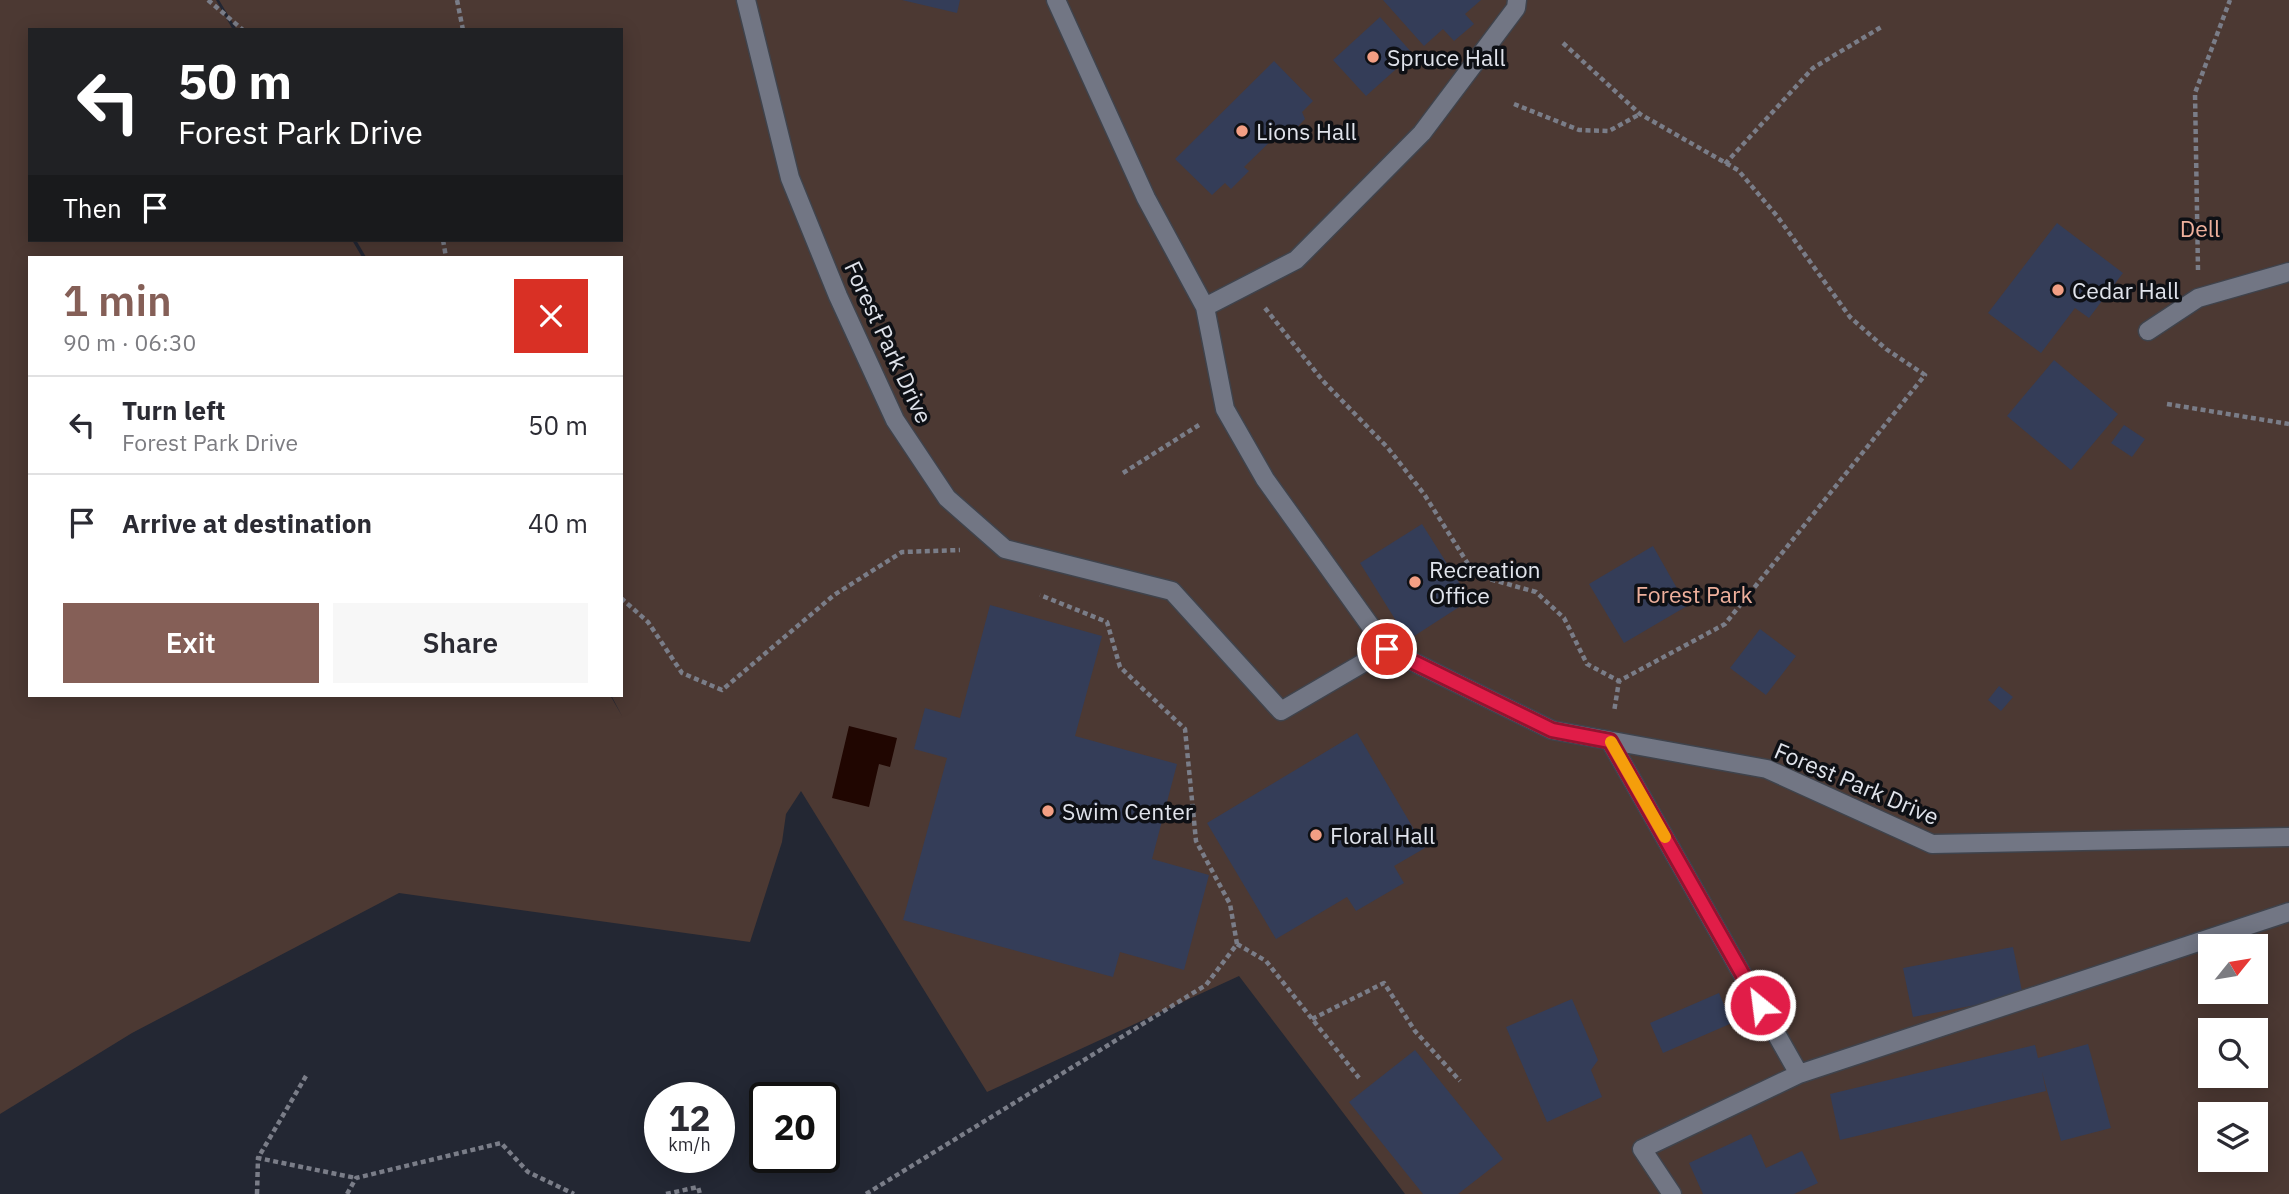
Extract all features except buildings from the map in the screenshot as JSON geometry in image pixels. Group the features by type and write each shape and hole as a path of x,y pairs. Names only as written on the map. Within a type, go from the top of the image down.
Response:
{"lane":[{"name":"Forest Park Drive","path":"746,0 790,178 838,296 895,420 947,498 1005,550 1172,592 1281,711 1387,649 1552,730 1767,769 1932,844 2289,837"},
{"path":"1056,0 1146,198 1205,307 1225,409 1265,479 1387,649"},
{"path":"1205,307 1297,260 1422,133 1516,8 1517,0"},
{"path":"2148,331 2198,299 2289,272"},
{"path":"1610,741 1799,1074"},
{"path":"1665,1193 1642,1149 1799,1074 2289,912"}],"path":[{"path":"208,0 241,28"},
{"path":"457,0 463,28"},
{"path":"2198,299 2195,93 2230,0"},
{"path":"1726,164 1813,68 1883,26"},
{"path":"1563,43 1640,114 1738,170 1777,216 1850,317 1885,349 1925,375 1725,624 1619,681"},
{"path":"1514,104 1579,130 1609,131 1640,114"},
{"path":"1248,285 1323,381 1388,448 1424,494 1475,575 1536,592 1563,618 1587,664 1619,681"},
{"path":"2167,404 2289,425"},
{"path":"1123,473 1225,409"},
{"path":"623,600 648,622 682,673 722,690 834,595 902,552 1005,550"},
{"path":"866,1194 1206,985 1237,944 1230,904 1196,842 1185,729 1120,667 1107,622 1040,595"},
{"path":"1610,741 1619,681"},
{"path":"1237,944 1266,961 1359,1078"},
{"path":"1312,1019 1384,983 1415,1031 1460,1081"},
{"path":"257,1194 258,1158 306,1076"},
{"path":"258,1158 356,1178 501,1143 528,1172 574,1194"},
{"path":"347,1194 356,1178"},
{"path":"666,1194 698,1187 700,1194"}],"green space":[{"name":"Forest Park","path":"0,0 216,0 232,28 28,28 28,242 353,242 361,256 28,256 28,697 611,697 622,716 612,697 623,697 623,256 365,256 357,242 623,242 623,28 236,28 219,0 2289,0 2289,1194 1405,1194 1239,976 987,1092 801,791 786,814 782,842 750,942 399,893 132,1033 0,1114"}],"shaded area":[{"path":"849,726 897,738 890,767 879,764 869,807 832,798"}],"slow traffic":[{"path":"1611,742 1665,837"}],"place":[{"name":"Spruce Hall","path":"1373,57"},
{"name":"Lions Hall","path":"1242,131"},
{"name":"Cedar Hall","path":"2058,290"},
{"name":"Recreation Office","path":"1415,582"},
{"name":"Swim Center","path":"1048,811"},
{"name":"Floral Hall","path":"1316,835"}],"route":[{"path":"1387,649 1552,730 1610,741 1760,1005"}],"park label":[{"name":"Dell","path":"2200,228"}]}
